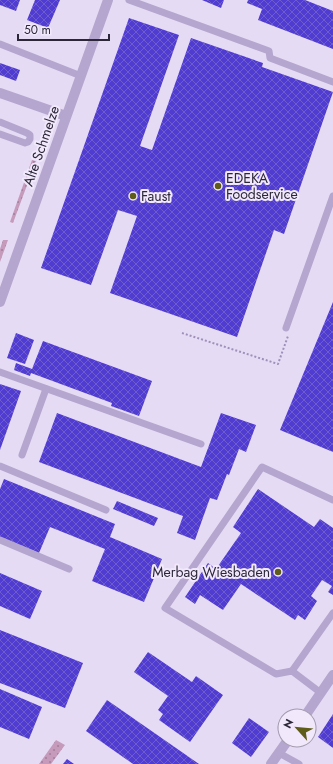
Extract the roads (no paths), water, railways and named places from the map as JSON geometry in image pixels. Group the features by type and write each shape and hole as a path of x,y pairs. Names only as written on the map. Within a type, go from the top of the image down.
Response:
{"street":[{"name":"Alte Schmelze","path":"0,302 108,0"},
{"path":"0,93 66,116"},
{"path":"311,708 333,675"},
{"path":"271,764 282,748"}],"lane":[{"path":"129,0 269,51 270,58 333,82"},
{"path":"0,44 81,76"},
{"path":"0,122 28,133 30,137 28,142 25,143 0,134"},
{"path":"286,328 333,196"},
{"path":"0,372 201,444"},
{"path":"22,455 46,389"},
{"path":"0,466 106,510"},
{"path":"333,500 262,467 165,608 276,674 292,671 333,612"},
{"path":"0,540 69,569"},
{"path":"292,671 321,693"},
{"path":"279,753 299,764"}],"place":[{"name":"EDEKA Foodservice","path":"218,186"},
{"name":"Faust","path":"133,196"},
{"name":"Merbag Wiesbaden","path":"278,572"}]}
